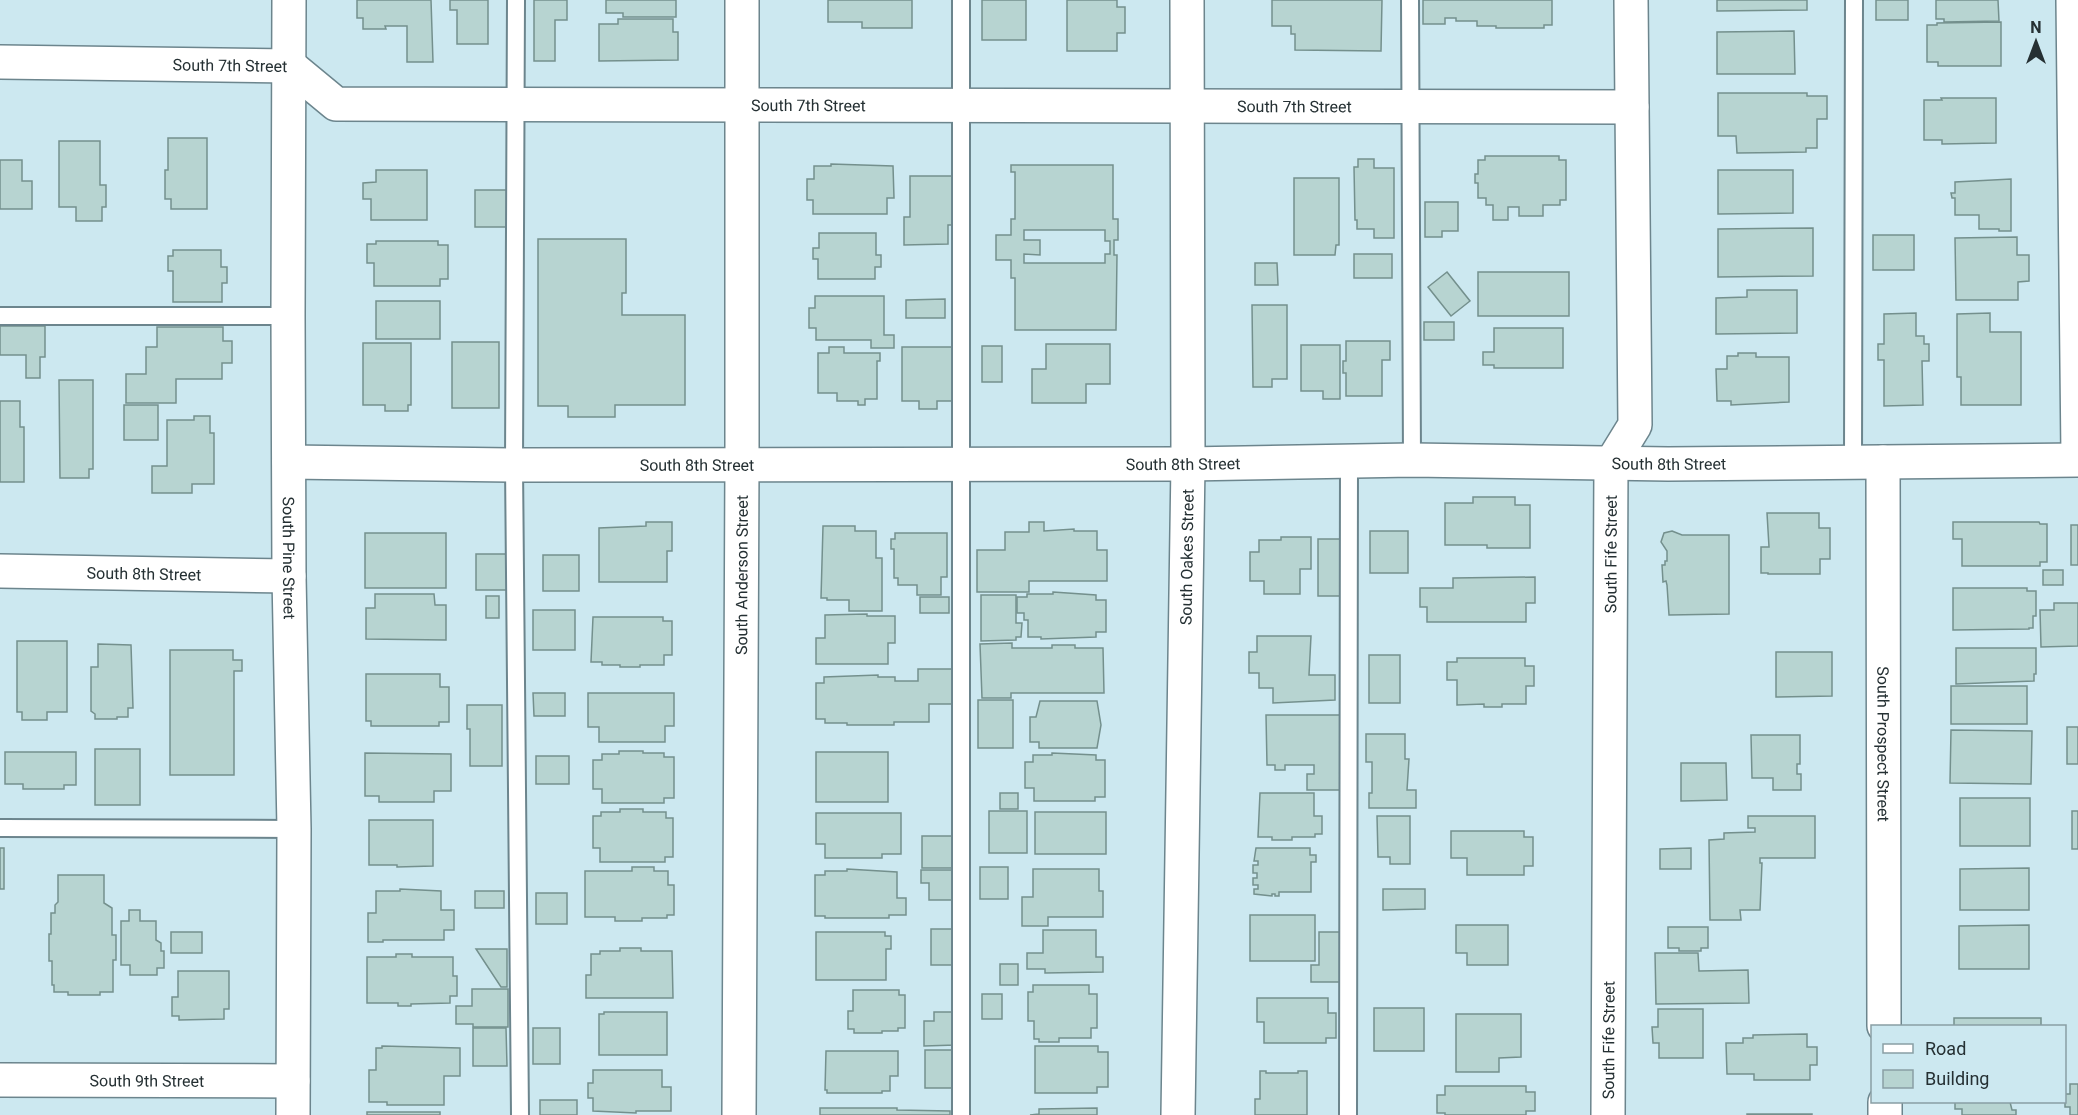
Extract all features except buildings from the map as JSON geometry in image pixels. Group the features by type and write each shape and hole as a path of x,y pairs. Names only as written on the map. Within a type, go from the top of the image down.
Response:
{"street":[{"name":"South Pine Street","path":"290,0 288,316 289,576 294,829 293,1115"},
{"name":"South Anderson Street","path":"739,1115 742,0"},
{"name":"South Oakes Street","path":"1178,1115 1188,464 1187,0"},
{"path":"1611,464 1635,425 1631,0"},
{"path":"2073,0 2078,455"},
{"name":"South 7th Street","path":"0,62 290,66 336,104 1632,107"},
{"name":"South 8th Street","path":"289,462 514,465 1188,464 1412,460 1611,464 2078,460"},
{"name":"South Prospect Street","path":"1868,462 1884,1025"},
{"name":"South Fife Street","path":"1608,1115 1611,464"},
{"name":"South 8th Street","path":"0,571 289,576"},
{"name":"South 9th Street","path":"0,1080 293,1081"}],"lane":[{"path":"516,0 514,465 520,1115"},
{"path":"961,0 961,1115"},
{"path":"1410,0 1412,460"},
{"path":"1854,0 1868,462"},
{"path":"0,316 288,316"},
{"path":"1348,1115 1349,461"},
{"path":"0,828 294,829"}]}
